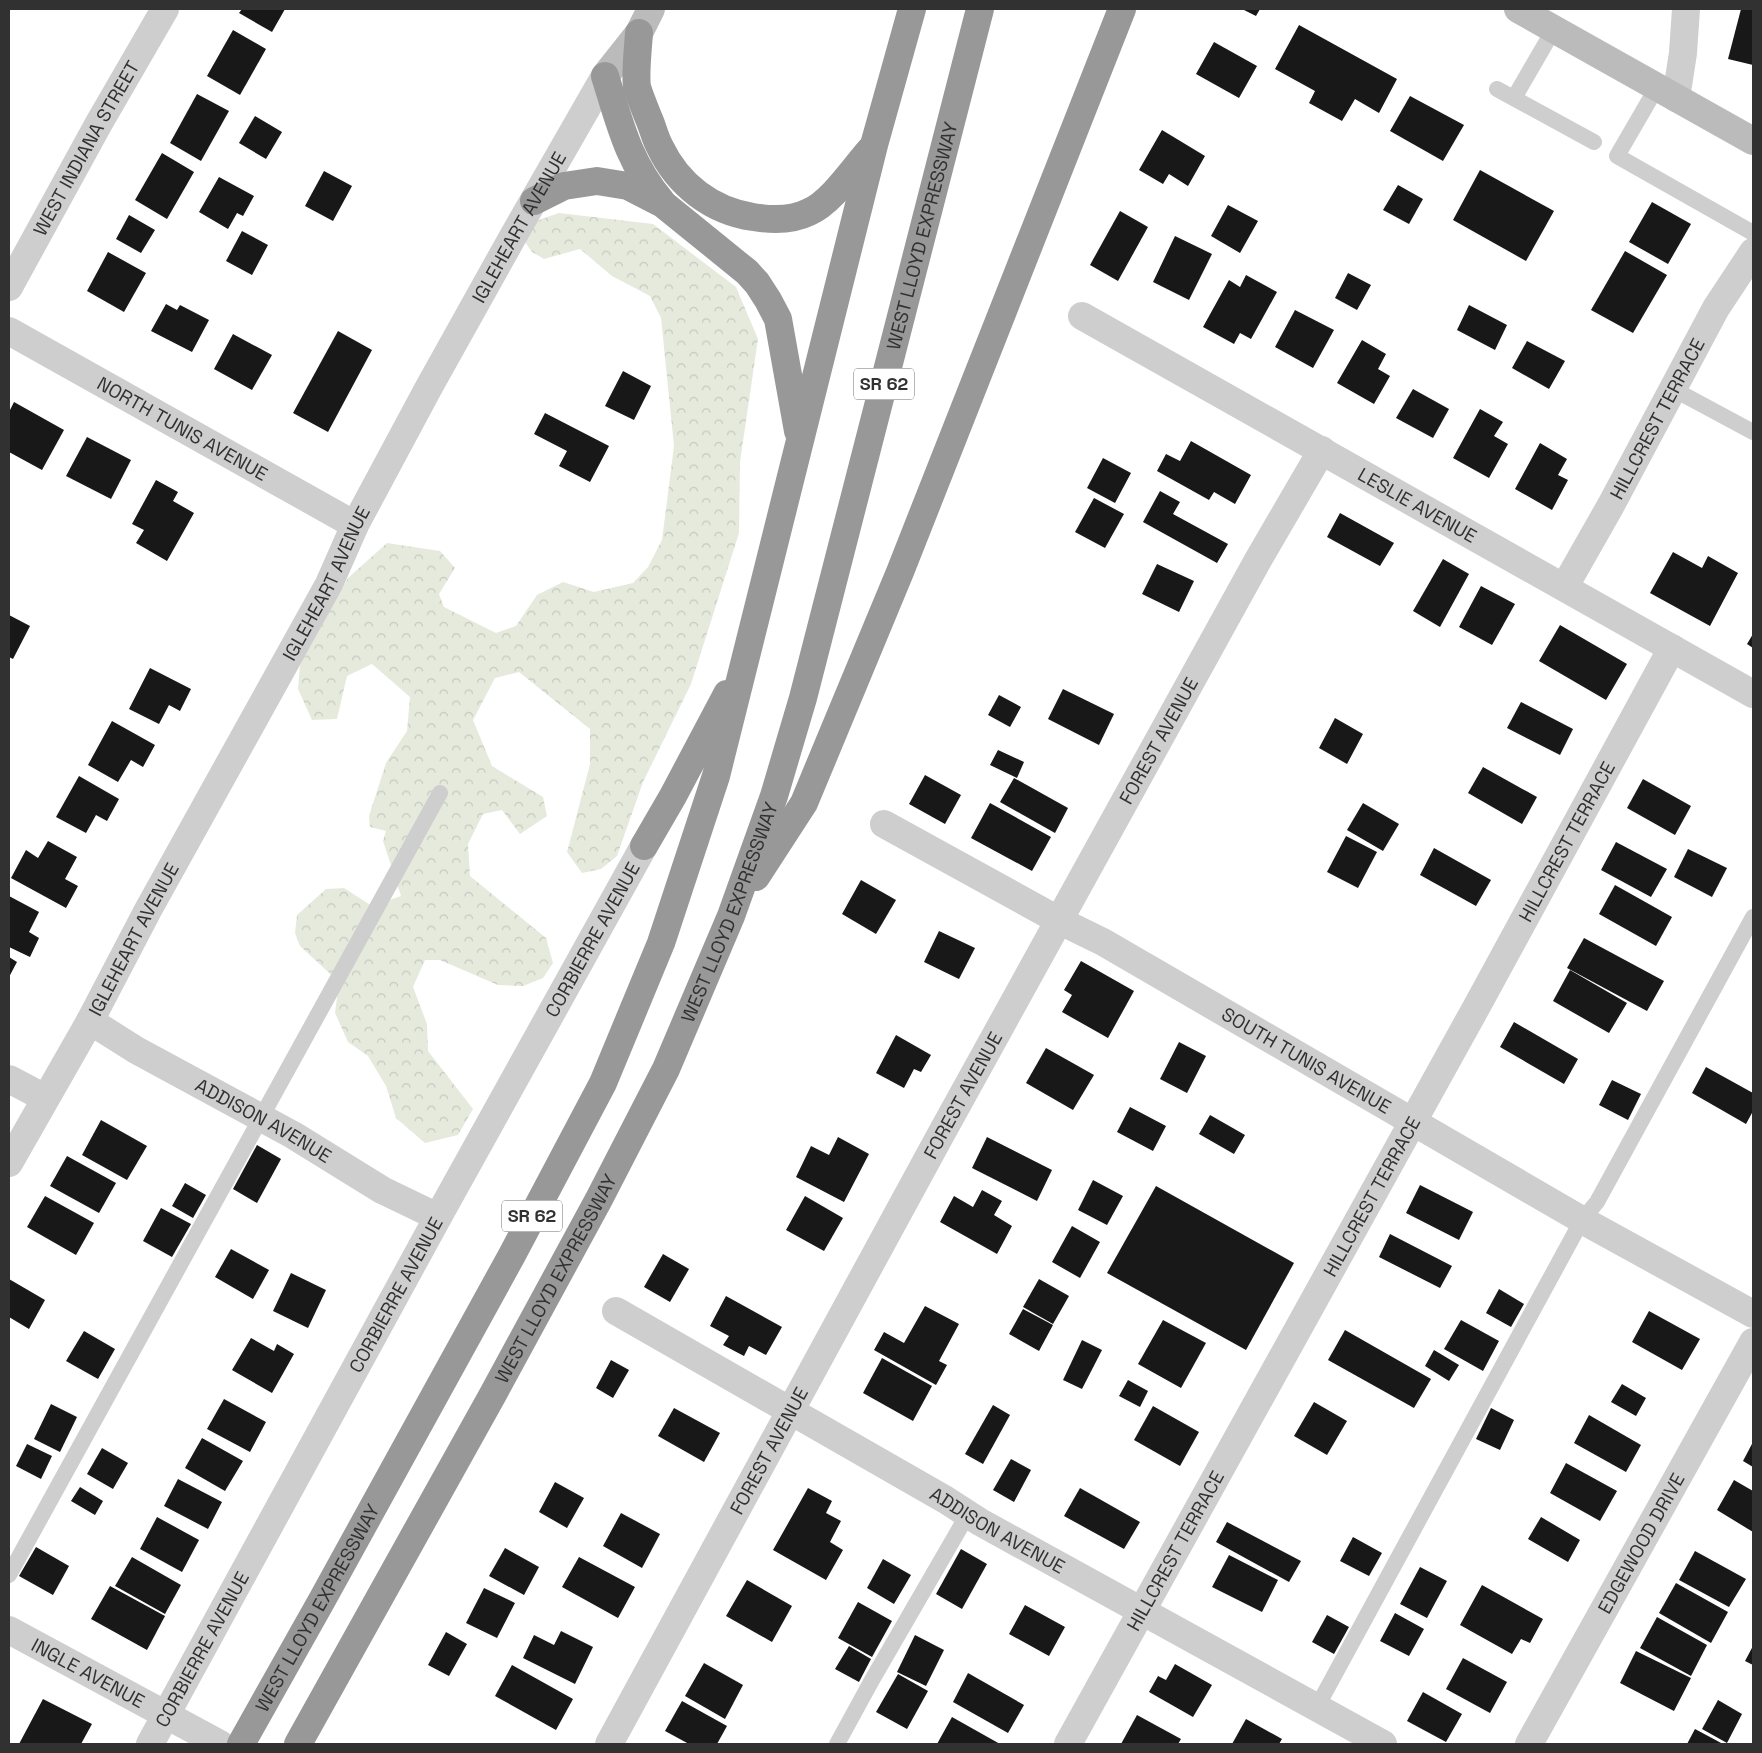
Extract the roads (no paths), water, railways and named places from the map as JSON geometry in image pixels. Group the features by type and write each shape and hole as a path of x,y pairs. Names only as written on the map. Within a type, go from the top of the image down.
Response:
{"highway":[{"name":"WEST LLOYD EXPRESSWAY","path":"241,1744 502,1272 603,1082 661,943 716,776 874,145 912,9"},
{"name":"WEST LLOYD EXPRESSWAY","path":"298,1744 599,1200 666,1069 731,916 774,796 803,698 980,9"},
{"path":"731,916 804,802 907,554 1122,9"},
{"path":"639,34 637,86 659,146 668,163 685,184 722,210 743,216 767,219 787,218 809,212 825,202 874,145"},
{"path":"605,76 628,150 638,169 663,204"},
{"path":"534,201 564,186 597,181 628,186 663,204 746,272 757,283 778,319 800,440"},
{"path":"644,846 747,655"}],"main road":[{"name":"IGLEHEART AVENUE","path":"605,76 639,34 651,9"},
{"path":"1518,9 1753,141"}],"street":[{"name":"WEST INDIANA STREET","path":"9,287 99,123 165,9"},
{"path":"1666,92 1683,53 1686,9"},
{"name":"IGLEHEART AVENUE","path":"9,1163 90,1021 148,910 329,584 355,525 438,370 605,76"},
{"name":"HILLCREST TERRACE","path":"1565,586 1611,505 1716,308 1753,252"},
{"name":"LESLIE AVENUE","path":"1082,316 1565,586 1753,694"},
{"name":"NORTH TUNIS AVENUE","path":"9,331 355,525"},
{"name":"FOREST AVENUE","path":"609,1744 940,1136 1258,560 1322,450"},
{"name":"HILLCREST TERRACE","path":"1068,1744 1672,648"},
{"name":"SOUTH TUNIS AVENUE","path":"884,824 1060,921 1103,942 1582,1220 1753,1314"},
{"name":"CORBIERRE AVENUE","path":"150,1744 438,1217 644,846"},
{"name":"ADDISON AVENUE","path":"90,1021 136,1050 293,1135 382,1190 438,1217"},
{"path":"9,1079 45,1098"},
{"name":"ADDISON AVENUE","path":"616,1311 1086,1581 1142,1610 1196,1642 1383,1744"},
{"name":"EDGEWOOD DRIVE","path":"1529,1744 1753,1342"},
{"name":"INGLE AVENUE","path":"9,1630 220,1744"}],"lane":[{"path":"1514,98 1554,29"},
{"path":"1497,89 1594,142"},
{"path":"1666,92 1617,156 1753,233"},
{"path":"1673,389 1753,432"},
{"path":"9,1575 440,794"},
{"path":"1317,1707 1582,1220 1597,1202 1753,917"},
{"path":"836,1744 968,1514"}]}
